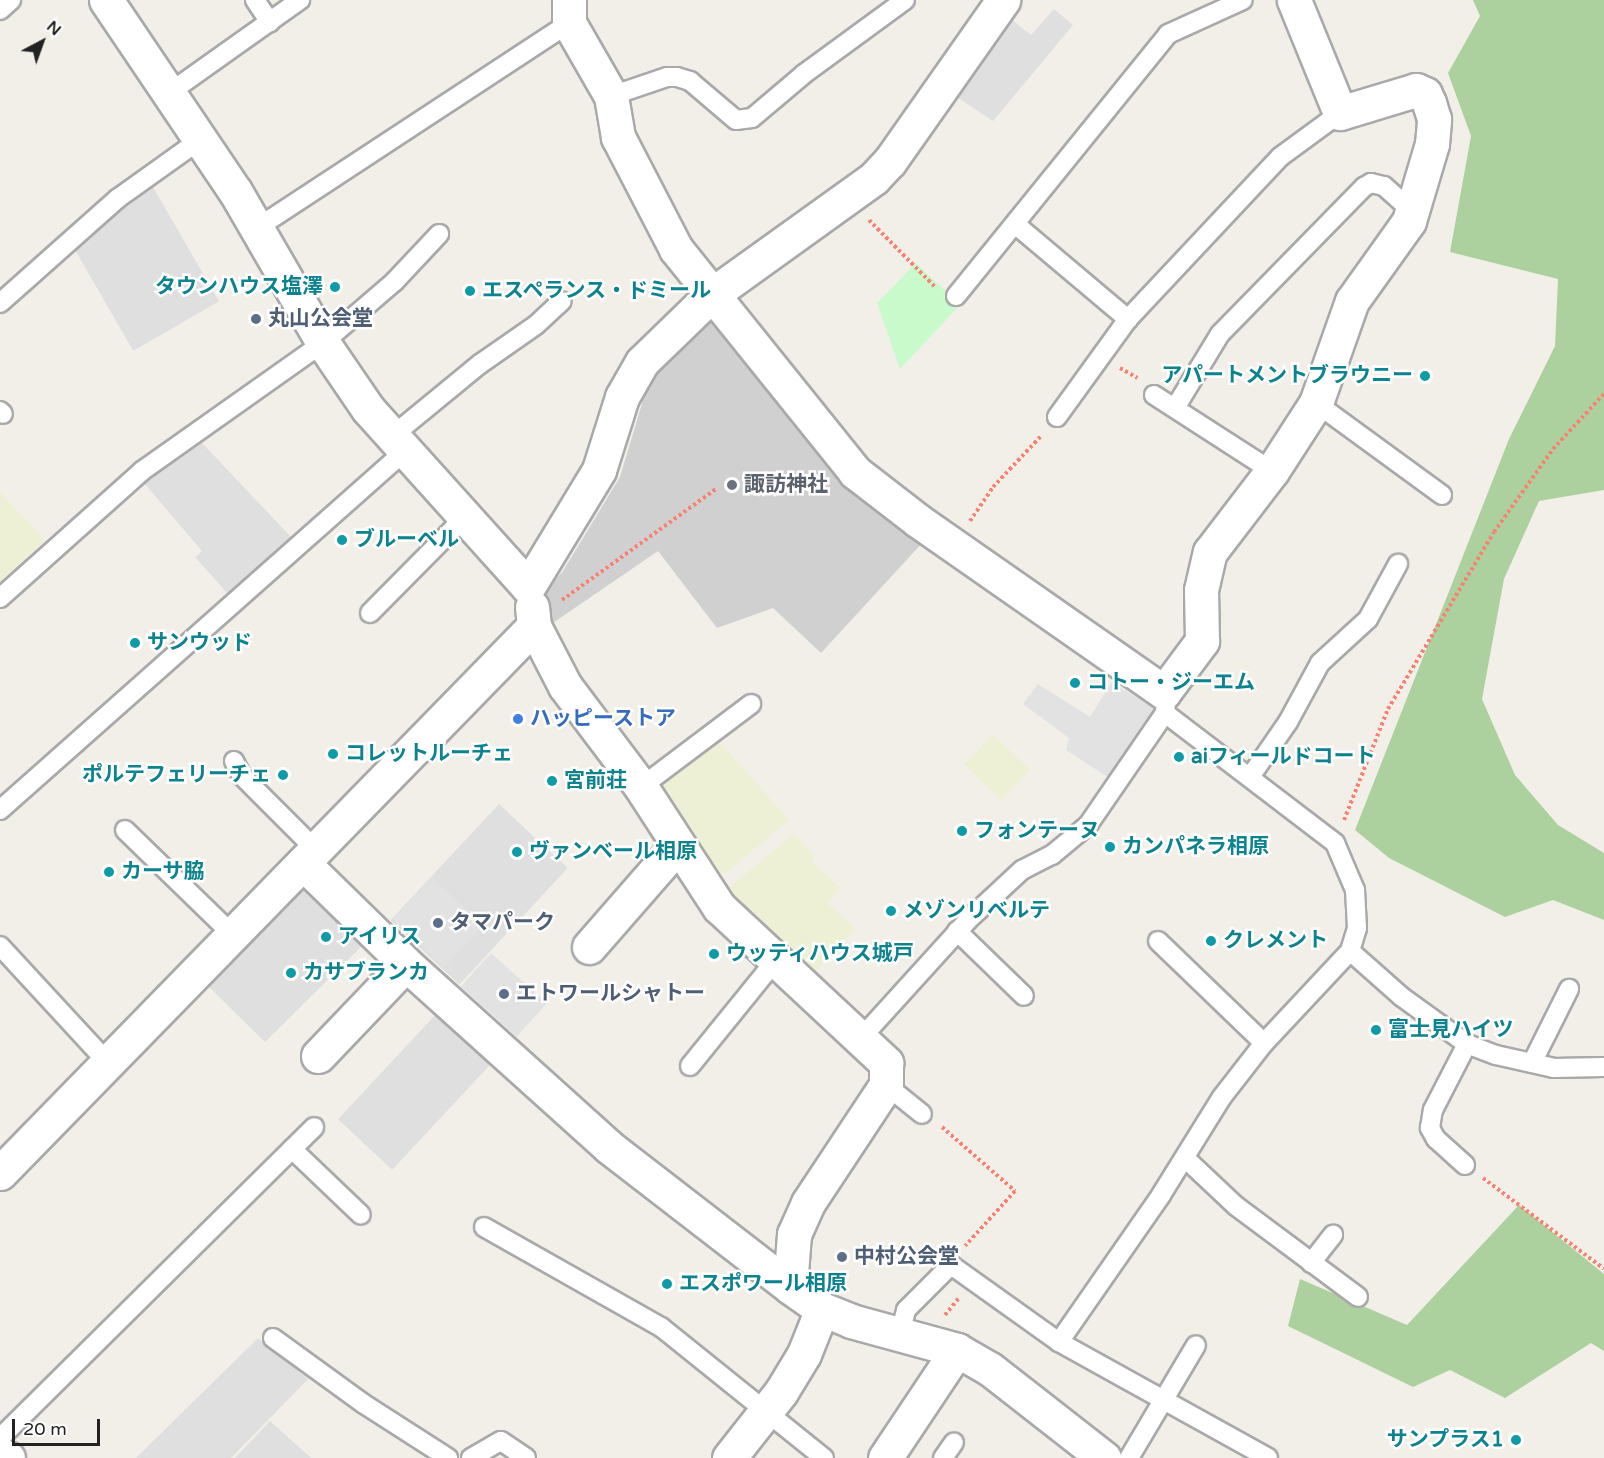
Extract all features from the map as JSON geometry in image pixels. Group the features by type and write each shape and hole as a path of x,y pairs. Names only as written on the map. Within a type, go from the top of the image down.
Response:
{"street":[{"path":"105,0 201,139 258,228 323,343 397,444 528,587 534,623 565,686 641,787 718,907 775,961 862,1037 886,1063 886,1084 808,1203 794,1234 790,1287"},
{"path":"528,587 599,470 622,398 642,362 710,296 874,178 890,161 1003,0"},
{"path":"569,12 611,96 618,136 676,249 710,296 855,472 957,546 1164,703 1202,641 1201,590 1210,552 1272,471 1316,403 1352,301 1402,234 1412,211 1432,144 1434,119 1425,94 1407,90 1340,113 1294,0"},
{"path":"0,1173 534,623"},
{"path":"588,948 677,846"},
{"path":"309,857 406,964 609,1147 790,1287 822,1309 957,1350 995,1373 1104,1458"},
{"path":"318,1056 406,964"},
{"path":"729,1458 768,1413 804,1354 822,1309"},
{"path":"885,1458 957,1350"},
{"path":"0,1454 8,1458"}],"lane":[{"path":"0,10 11,0"},
{"path":"255,0 270,22"},
{"path":"169,93 300,0"},
{"path":"611,96 667,76 677,77 690,81 736,120 744,121 877,17 905,0"},
{"path":"949,295 1015,224 1168,34 1243,0"},
{"path":"258,228 569,12"},
{"path":"1058,417 1128,319 1281,157 1340,113"},
{"path":"0,303 117,199 201,139"},
{"path":"1175,408 1220,334 1364,187 1371,183 1384,186 1412,211"},
{"path":"1015,224 1128,319"},
{"path":"0,598 142,471 323,343 394,282 439,234"},
{"path":"0,810 397,444 480,364 536,325 562,301"},
{"path":"1154,395 1272,471"},
{"path":"1316,403 1442,495"},
{"path":"370,613 465,517"},
{"path":"1250,777 1288,722 1320,663 1368,620 1398,564"},
{"path":"862,1037 957,931 1022,870 1052,855 1079,835 1104,805 1164,703 1250,777 1335,843 1355,890 1357,928 1350,951 1264,1043 1222,1097 1185,1158 1059,1342"},
{"path":"641,787 751,704"},
{"path":"234,761 241,775 309,857"},
{"path":"126,830 233,935"},
{"path":"957,931 1024,996"},
{"path":"1158,941 1264,1043"},
{"path":"0,946 108,1063"},
{"path":"1350,951 1402,997 1467,1044 1532,1063 1569,1070 1604,1067"},
{"path":"690,1066 775,961"},
{"path":"1532,1063 1569,989"},
{"path":"1466,1165 1436,1139 1430,1128 1433,1110 1467,1044"},
{"path":"886,1084 922,1114"},
{"path":"0,1438 314,1126"},
{"path":"292,1149 361,1215"},
{"path":"1185,1158 1236,1206 1358,1297"},
{"path":"484,1227 661,1327 824,1458"},
{"path":"1311,1263 1333,1235"},
{"path":"900,1333 906,1310 951,1265 1059,1342 1268,1458"},
{"path":"273,1338 364,1404 448,1458"},
{"path":"1129,1458 1196,1345"},
{"path":"471,1458 501,1441 526,1458"},
{"path":"943,1458 954,1442"}],"path":[{"path":"868,218 949,295"},
{"path":"1102,356 1147,385 1154,395"},
{"path":"1335,843 1388,709 1494,532 1553,449 1604,394"},
{"path":"957,546 993,487 1058,417"},
{"path":"534,623 716,489"},
{"path":"922,1114 932,1118 1015,1191 951,1265"},
{"path":"1466,1165 1604,1269"}],"shaded area":[{"path":"1054,9 1073,25 993,121 954,95 1011,19 1031,35"},
{"path":"153,187 219,301 133,351 67,237"},
{"name":"諏訪神社","path":"708,323 720,325 924,541 821,653 773,608 717,628 658,551 547,627 545,591 563,571 620,477 644,397 657,373"},
{"path":"202,443 291,537 228,594 195,557 202,551 144,483"},
{"path":"1112,682 1157,710 1109,778 1066,750 1069,738 1023,704 1038,684 1090,717"},
{"path":"499,804 568,868 459,984 391,920"},
{"name":"タマパーク","path":"432,877 484,925 444,968 392,919"},
{"path":"298,888 310,888 366,942 265,1042 205,983"},
{"name":"エトワールシャトー","path":"491,953 547,1003 517,1037 461,986"},
{"name":"エトワールシャトー","path":"439,1011 493,1061 392,1170 338,1119"},
{"path":"258,1338 308,1379 231,1458 136,1458"},
{"path":"270,1421 311,1458 235,1458"}],"green space":[{"path":"1473,0 1604,0 1604,490 1539,501 1504,579 1482,699 1515,775 1558,825 1604,853 1604,920 1553,900 1505,917 1389,858 1355,830 1509,439 1555,346 1558,279 1450,252 1471,136 1448,73 1480,16"},
{"path":"916,263 960,305 900,369 877,303"},
{"path":"0,492 45,540 0,582"},
{"path":"993,734 1030,770 1001,800 964,764"},
{"path":"719,741 789,820 726,873 705,873 659,797 660,783"},
{"path":"794,834 814,855 812,862 841,888 827,903 856,929 812,975 724,901 727,889"},
{"path":"1519,1205 1604,1274 1604,1351 1591,1343 1505,1398 1450,1370 1413,1387 1288,1326 1300,1279 1407,1325"}],"place":[{"name":"タウンハウス塩澤","path":"335,287"},
{"name":"エスペランス・ドミール","path":"470,291"},
{"name":"丸山公会堂","path":"256,319"},
{"name":"アパートメントブラウニー","path":"1425,376"},
{"name":"諏訪神社","path":"732,485"},
{"name":"ブルーベル","path":"342,540"},
{"name":"サンウッド","path":"135,643"},
{"name":"コトー・ジーエム","path":"1075,683"},
{"name":"ハッピーストア","path":"518,719"},
{"name":"コレットルーチェ","path":"333,754"},
{"name":"aiフィールドコート","path":"1179,757"},
{"name":"ポルテフェリーチェ","path":"283,775"},
{"name":"宮前荘","path":"552,781"},
{"name":"フォンテーヌ","path":"962,831"},
{"name":"カンパネラ相原","path":"1110,847"},
{"name":"ヴァンベール相原","path":"517,852"},
{"name":"カーサ脇","path":"109,872"},
{"name":"メゾンリベルテ","path":"891,911"},
{"name":"タマパーク","path":"438,923"},
{"name":"アイリス","path":"326,937"},
{"name":"クレメント","path":"1211,941"},
{"name":"ウッティハウス城戸","path":"714,954"},
{"name":"カサブランカ","path":"291,973"},
{"name":"エトワールシャトー","path":"504,994"},
{"name":"富士見ハイツ","path":"1376,1030"},
{"name":"中村公会堂","path":"842,1257"},
{"name":"エスポワール相原","path":"667,1284"},
{"name":"サンプラス1","path":"1516,1440"}]}
